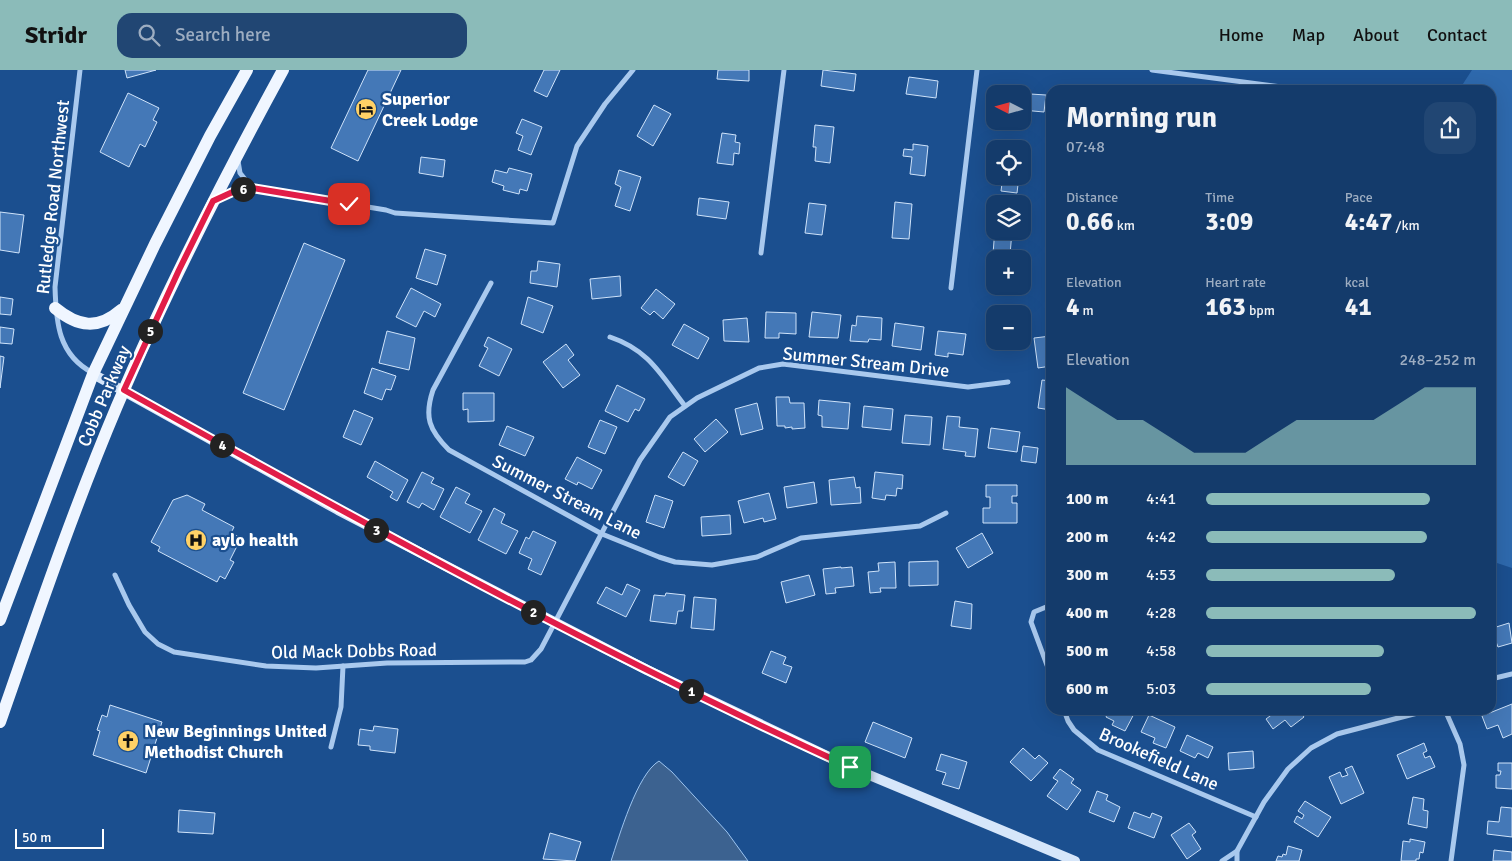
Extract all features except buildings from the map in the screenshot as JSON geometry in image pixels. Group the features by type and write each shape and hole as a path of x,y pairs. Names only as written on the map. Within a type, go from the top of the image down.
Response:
{"main road":[{"name":"Cobb Parkway","path":"0,620 93,374 123,309 206,144 247,70"},
{"name":"Cobb Parkway","path":"0,722 52,574 124,390 213,201 282,70"},
{"path":"55,308 66,317 87,324 106,321 123,309"}],"street":[{"name":"Rutledge Road Northwest","path":"80,70 55,287 55,308 58,328 69,353 78,364 93,374"},
{"path":"213,201 237,190 252,188 395,213 553,223 577,146 605,104 633,70"},
{"path":"761,253 784,70"},
{"path":"951,288 977,70"},
{"path":"1152,70 1267,85"},
{"path":"237,154 240,173 252,188"},
{"name":"Summer Stream Lane","path":"490,283 433,390 428,403 429,422 436,437 449,450 602,534 675,562 712,565 757,556 801,538 920,526 946,513"},
{"path":"610,337 627,343 645,355 685,406"},
{"name":"Summer Stream Drive","path":"555,623 640,460 670,417 697,398 759,368 783,364 968,387 1008,382"},
{"path":"93,374 346,514 555,623 774,733 924,800 1075,861"},
{"name":"Old Mack Dobbs Road","path":"115,575 129,605 145,632 158,644 174,652 266,666 525,662 531,660 541,649 555,623"},
{"path":"1046,607 1034,612 1031,622 1046,662"},
{"path":"331,747 341,707 343,666"},
{"path":"1496,678 1512,674"},
{"name":"Brookefield Lane","path":"1066,715 1074,730 1098,750 1256,817"},
{"path":"1222,861 1237,851 1256,817 1288,769 1299,758 1336,734 1410,715"},
{"path":"1447,715 1460,744 1464,764 1451,861"},
{"path":"1237,851 1237,861"}],"shaded area":[{"path":"1472,70 1512,70 1512,568 1496,563 1496,85 1462,85"},
{"path":"659,761 672,772 727,832 748,861 611,861 636,792 651,768"}],"place":[{"name":"Superior Creek Lodge","path":"366,109"},
{"name":"aylo health","path":"196,540"},
{"name":"New Beginnings United Methodist Church","path":"128,741"}],"route":[{"path":"349,204 252,188 237,190 213,201 124,390 338,510 463,577 774,733 850,767"}]}
